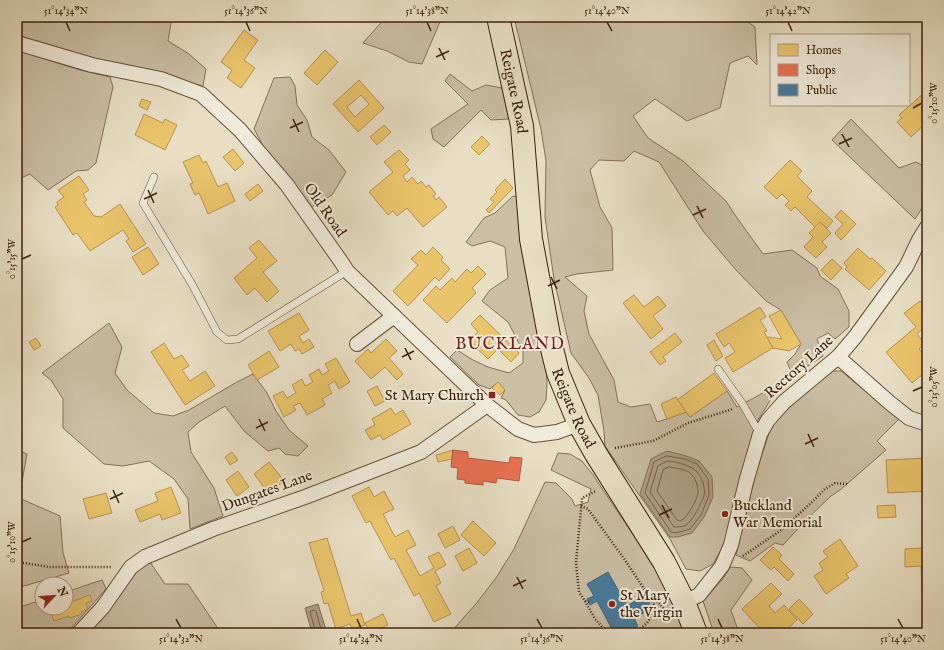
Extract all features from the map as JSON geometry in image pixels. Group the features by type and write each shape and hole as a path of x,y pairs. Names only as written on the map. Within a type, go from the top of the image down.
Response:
{"main road":[{"name":"Reigate Road","path":"498,17 522,126 531,239 541,298 558,373 579,424 596,454 664,562 684,602 696,633"}],"street":[{"name":"Old Road","path":"17,43 92,65 161,79 201,94 240,130 287,185 347,271 487,405 518,429 534,435 557,432 579,424"},
{"name":"Rectory Lane","path":"684,602 699,595 722,566 731,546 746,482 760,434 768,420 784,402 838,357 856,337 906,267 927,227"},
{"path":"357,344 394,316"},
{"path":"838,357 909,418 927,424"},
{"name":"Dungates Lane","path":"79,633 103,607 131,567 145,557 213,529 421,452 487,405"}],"lane":[{"path":"154,176 143,203 193,286 217,332 228,340 238,339 347,271"},
{"path":"718,369 742,403 760,434"}],"path":[{"path":"596,454 612,449 653,441 688,424 743,407"},
{"path":"608,633 595,620 579,592 576,563 582,498 614,482"},
{"path":"722,566 736,561 780,531 825,489 835,483 847,484"},
{"path":"581,506 588,509 646,590 656,609 647,623 635,633"},
{"path":"17,562 50,567 131,567"},
{"path":"646,590 661,605 668,615"},
{"path":"585,601 589,602"}],"shaded area":[{"path":"18,17 172,17 168,41 189,54 206,69 203,86 97,59 17,35"},
{"path":"386,17 445,17 439,24 422,64 409,62 387,51 363,43"},
{"path":"514,17 741,17 755,27 757,65 748,56 730,63 720,108 687,121 655,99 633,116 648,138 683,161 726,201 763,254 792,250 817,268 820,276 838,289 849,311 849,327 835,339 828,333 817,339 823,356 793,376 787,362 795,354 801,344 781,310 766,301 736,270 703,231 659,162 634,151 624,161 599,160 590,170 600,207 612,228 613,270 577,274 565,277 587,296 584,311 589,334 614,380 618,402 631,407 650,404 657,422 686,412 690,417 727,391 737,407 774,387 776,391 758,420 737,490 729,530 722,548 713,564 700,571 686,569 670,539 605,446 598,395 589,378 571,353 554,279 545,217 546,161 541,129"},
{"path":"17,50 80,70 110,77 113,87 96,163 88,170 76,171 48,190 30,174 17,180"},
{"path":"450,74 472,91 486,85 502,88 509,119 491,120 481,110 444,147 433,139 431,129 468,104 445,81"},
{"path":"290,77 295,86 297,105 307,120 312,137 329,150 346,172 332,195 312,207 265,149 254,129 274,78"},
{"path":"851,119 899,168 916,162 927,168 927,200 915,219 832,140"},
{"path":"513,196 517,197 546,364 546,400 539,412 530,417 518,415 506,400 501,398 505,390 498,382 490,389 479,385 450,357 457,350 488,367 509,373 523,363 523,351 508,322 482,301 490,290 508,278 505,247 490,241 472,246 466,242 484,218 495,213"},
{"path":"109,323 122,347 115,373 127,390 154,413 173,416 189,410 253,374 267,393 276,411 289,430 308,446 298,456 285,454 279,448 268,451 244,431 225,406 199,422 188,432 191,452 214,488 223,516 190,529 188,499 174,479 149,461 123,466 104,464 63,428 63,399 51,380 42,373"},
{"path":"830,371 841,371 899,419 877,441 886,450 831,496 783,545 775,543 750,561 736,555 756,473 772,424 789,403"},
{"path":"17,450 27,454 19,498 60,516 63,553 69,573 59,576 34,576 34,583 17,588"},
{"path":"558,453 570,454 582,461 593,475 657,570 677,610 685,633 450,633 475,605 496,578 514,549 545,482 556,483 572,499 575,506 588,502 591,489 551,470"},
{"path":"150,562 165,584 188,584 219,630 218,633 85,633 132,573"},
{"path":"730,567 742,568 752,580 731,610 739,633 714,633 703,601 723,579"},
{"path":"102,580 106,589 67,633 17,633 17,606 23,606 34,603 34,616 74,616 74,589"}],"water":[{"path":"667,451 699,461 712,477 713,497 704,517 692,533 677,537 670,537 640,494 651,459"},
{"path":"318,604 327,633 312,633 305,608"}],"building: Homes":[{"path":"244,30 258,40 244,60 255,68 241,88 227,78 232,70 221,62"},
{"path":"325,50 338,62 317,85 304,73"},
{"path":"359,80 384,108 358,132 333,104","holes":["361,95 369,104 355,117 347,107"]},
{"path":"925,92 927,94 927,122 911,137 897,122 902,118 899,115"},
{"path":"142,99 151,102 147,110 139,106"},
{"path":"144,114 163,123 165,119 177,125 165,150 135,135"},
{"path":"384,125 391,132 377,145 370,137"},
{"path":"482,136 490,144 479,155 471,147"},
{"path":"233,149 244,163 235,171 223,157"},
{"path":"399,150 409,160 405,164 410,170 403,176 407,182 412,177 418,184 421,181 426,187 429,185 436,194 433,196 436,200 439,197 447,207 423,227 407,208 397,216 393,211 388,215 369,192 393,172 384,162"},
{"path":"199,155 203,163 206,161 218,187 227,183 235,201 208,214 199,193 195,195 190,184 193,183 183,162"},
{"path":"790,160 802,171 797,176 812,191 807,197 833,221 827,228 820,222 815,227 795,207 791,211 785,205 789,201 782,194 777,199 764,187"},
{"path":"79,176 89,190 83,194 87,200 84,202 94,216 101,217 120,204 146,244 133,252 126,241 129,239 123,230 90,251 77,233 73,235 55,207 58,205 57,202 64,197 58,190"},
{"path":"505,179 513,188 489,213 486,210 494,202 490,199 497,192 495,190"},
{"path":"258,184 263,191 250,201 245,194"},
{"path":"841,210 856,224 841,240 835,233 843,224 835,217"},
{"path":"820,222 831,233 822,242 827,247 816,258 804,247 813,237 809,233"},
{"path":"259,240 277,261 263,272 279,291 267,302 255,288 247,295 234,278 257,258 249,248"},
{"path":"148,247 159,264 143,275 132,257"},
{"path":"433,247 443,257 441,260 450,269 439,281 435,277 408,306 393,291 418,265 411,259 421,250 426,255"},
{"path":"858,248 886,271 869,290 845,269 847,267 844,263"},
{"path":"832,259 842,268 831,280 821,270"},
{"path":"478,266 486,274 472,288 476,293 447,323 423,300 436,286 440,290 452,278 455,282 467,269 471,273"},
{"path":"634,295 644,307 658,296 666,306 653,316 663,329 651,339 623,303"},
{"path":"920,301 927,310 927,325 917,334 925,344 919,349 927,359 927,371 912,383 886,352 916,327 904,313"},
{"path":"760,307 766,317 760,320 767,331 764,332 773,348 733,372 725,358 735,352 729,343 724,347 716,334"},
{"path":"781,310 801,344 789,351 773,348 767,337 782,339 769,316"},
{"path":"299,313 309,330 299,336 303,343 309,339 314,347 302,354 299,349 295,351 291,344 280,351 268,331"},
{"path":"480,315 519,353 511,362 498,349 488,359 469,341 478,332 471,324"},
{"path":"675,333 682,342 663,357 666,361 660,365 650,352"},
{"path":"36,338 41,346 34,350 29,342"},
{"path":"386,339 397,351 389,358 403,374 397,380 385,367 371,379 355,361 368,349 371,353"},
{"path":"714,340 723,356 716,361 707,345"},
{"path":"164,343 174,359 182,355 189,366 182,370 190,381 205,371 215,386 185,405 151,352"},
{"path":"269,351 279,367 257,380 248,365"},
{"path":"336,358 350,382 339,389 335,381 328,385 332,393 322,399 325,405 307,415 300,403 293,406 296,410 284,417 273,396 283,391 287,398 296,393 292,385 302,379 305,386 313,382 309,375 319,369 322,375 329,371 325,364"},
{"path":"714,373 727,391 690,417 677,400"},
{"path":"498,382 505,390 500,395 492,388"},
{"path":"377,386 385,401 375,406 367,391"},
{"path":"676,397 686,412 667,419 661,404"},
{"path":"391,408 395,415 403,410 411,424 383,440 380,435 371,440 365,430 375,425 372,419"},
{"path":"453,450 452,459 438,462 436,455"},
{"path":"232,452 238,460 230,465 225,457"},
{"path":"927,458 927,491 888,493 886,460"},
{"path":"269,462 284,481 268,493 254,474"},
{"path":"238,471 249,487 237,496 226,480"},
{"path":"171,487 181,513 162,520 160,514 140,522 135,510 158,501 155,493"},
{"path":"369,487 374,497 384,491 394,509 383,514 395,537 408,530 416,545 406,550 420,576 434,568 428,557 439,552 446,565 435,571 441,583 436,586 451,614 434,622 419,593 414,596 394,558 391,560 370,521 366,523 352,496"},
{"path":"106,493 112,513 89,519 83,499"},
{"path":"895,505 896,517 878,518 877,506"},
{"path":"473,521 496,543 484,556 461,535"},
{"path":"453,526 460,540 445,548 438,534"},
{"path":"327,538 351,616 361,613 365,625 352,629 350,624 338,628 340,633 337,633 328,603 324,604 321,592 324,591 309,543"},
{"path":"840,539 858,566 846,574 849,578 826,594 814,576 823,570 819,563 828,557 823,551"},
{"path":"773,547 782,555 779,559 794,574 788,581 774,567 771,570 760,560"},
{"path":"469,548 477,563 463,571 455,556"},
{"path":"923,548 924,567 927,567 927,589 922,589 921,566 905,567 905,549"},
{"path":"771,583 782,594 769,606 775,613 784,605 797,620 783,633 764,633 742,609"},
{"path":"90,595 92,601 86,603 88,609 81,612 82,614 70,618 69,616 74,616 74,601"},
{"path":"799,599 813,614 803,624 789,609"},
{"path":"383,614 388,625 370,633 365,623"},
{"path":"52,616 69,616 54,621"}],"building: Shops":[{"path":"453,450 468,452 468,458 509,463 510,457 522,458 519,481 497,478 496,483 483,481 483,485 465,483 465,480 457,479 458,468 451,467"}],"building: Public":[{"name":"St Mary the Virgin","path":"608,572 627,606 645,595 652,608 634,618 638,626 626,633 614,633 597,601 590,605 587,599 594,596 587,584"}],"place":[{"name":"St Mary Church","path":"492,395"},
{"name":"Buckland War Memorial","path":"725,514"},
{"name":"St Mary the Virgin","path":"612,604"}],"district":[{"name":"BUCKLAND","path":"510,344"}]}
